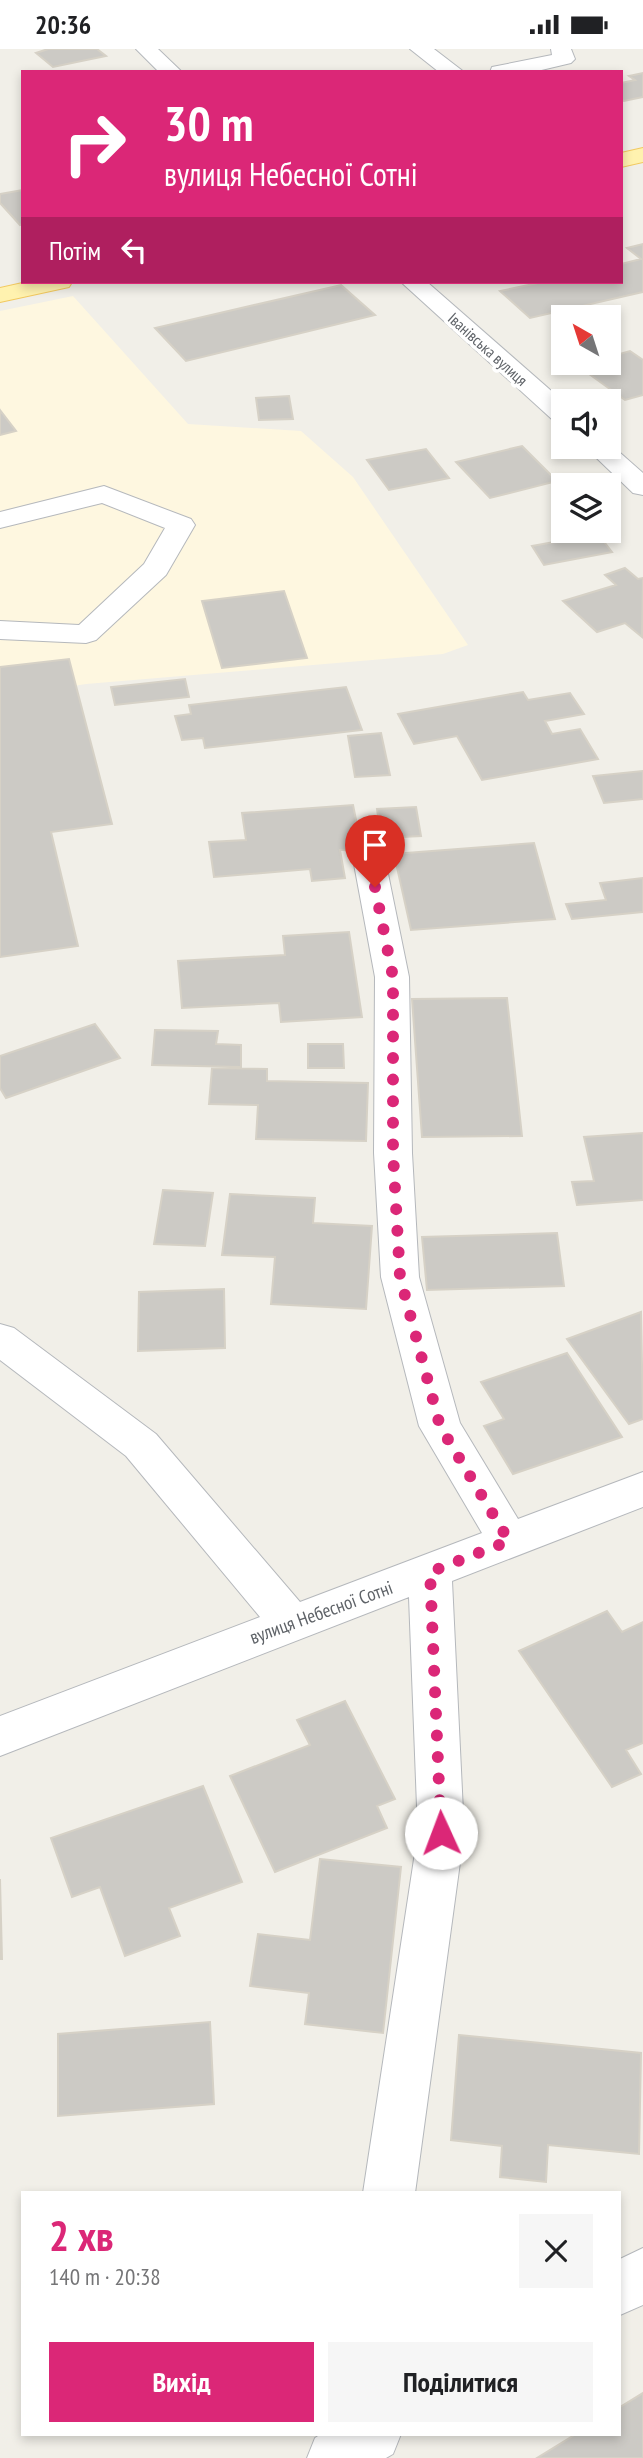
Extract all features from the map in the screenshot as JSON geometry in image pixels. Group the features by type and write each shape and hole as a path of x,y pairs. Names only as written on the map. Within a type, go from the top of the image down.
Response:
{"main road":[{"path":"623,160 643,155"},
{"path":"0,295 51,284"}],"street":[{"path":"146,49 170,70"},
{"path":"420,49 451,70"},
{"path":"510,70 564,59 561,49"},
{"name":"Іванівська вулиця","path":"415,284 551,404"},
{"path":"612,459 643,487"},
{"path":"0,520 104,494 181,525 156,569 86,634 0,630"},
{"path":"370,864 393,977 393,1153 400,1277 440,1426 509,1541"},
{"path":"0,1339 141,1445 291,1622"},
{"name":"вулиця Небесної Сотні","path":"0,1736 643,1489"},
{"path":"389,2191 441,1833 430,1572"},
{"path":"621,2287 643,2275"},
{"path":"335,2458 370,2436"}],"shaded area":[{"path":"73,296 188,424 301,431 353,477 468,645 443,654 86,684 0,698 0,311"}],"building":[{"path":"48,49 97,49 106,56 53,67 36,53"},
{"path":"643,73 643,97 624,101 623,83 635,80 629,76"},
{"path":"21,190 21,225 0,203 0,194"},
{"path":"643,244 643,292 586,305 551,305 551,313 530,318 500,291 533,284 623,284 623,264 641,259 627,248"},
{"path":"341,285 375,315 186,361 155,328"},
{"path":"630,351 643,360 643,395 625,400 621,397 621,389 610,389 590,375 621,375 621,354"},
{"path":"289,396 293,419 259,420 256,398"},
{"path":"0,410 16,431 0,435"},
{"path":"522,446 551,475 551,483 490,498 456,462"},
{"path":"426,449 449,478 389,490 367,460"},
{"path":"551,543 605,543 612,552 544,565 532,546"},
{"path":"625,568 638,579 643,578 642,637 625,623 597,632 563,601 616,585 605,575"},
{"path":"284,591 307,658 222,668 202,601"},
{"path":"69,659 112,824 51,832 78,946 0,957 0,667"},
{"path":"185,679 189,697 115,705 111,687"},
{"path":"346,687 362,730 205,748 203,738 182,740 175,716 191,714 189,705"},
{"path":"523,692 528,700 570,693 584,714 545,721 552,734 580,729 598,759 482,780 457,736 414,744 398,714"},
{"path":"381,733 390,775 355,777 348,736"},
{"path":"643,771 643,799 604,803 593,776"},
{"path":"353,805 362,849 340,850 345,878 312,881 310,869 214,877 209,842 246,840 242,813"},
{"path":"416,807 421,836 381,838 377,809"},
{"path":"534,843 555,919 411,930 394,854"},
{"path":"643,878 643,912 572,919 566,904 606,900 600,883"},
{"path":"349,932 362,1017 281,1022 279,1003 182,1008 178,961 285,955 283,936"},
{"path":"507,998 522,1136 422,1137 412,999"},
{"path":"95,1024 120,1058 6,1098 0,1088 0,1056"},
{"path":"155,1030 218,1031 216,1044 241,1045 241,1067 152,1065"},
{"path":"308,1044 343,1044 344,1068 308,1068"},
{"path":"212,1068 267,1069 267,1081 368,1083 366,1141 256,1139 258,1105 209,1104"},
{"path":"643,1133 643,1200 577,1205 572,1182 594,1181 584,1137"},
{"path":"163,1190 213,1193 205,1246 154,1244"},
{"path":"230,1194 315,1198 313,1223 372,1226 366,1309 271,1304 275,1257 222,1255"},
{"path":"557,1233 564,1286 427,1290 422,1237"},
{"path":"224,1289 225,1348 138,1351 139,1292"},
{"path":"641,1312 643,1419 629,1424 567,1339"},
{"path":"567,1353 622,1437 513,1474 484,1426 504,1419 481,1382"},
{"path":"607,1611 622,1632 643,1622 643,1743 626,1750 641,1774 612,1787 519,1651"},
{"path":"345,1701 395,1799 377,1806 387,1828 275,1872 230,1776 310,1745 297,1720"},
{"path":"203,1786 242,1882 169,1908 180,1936 125,1956 100,1887 72,1897 51,1838"},
{"path":"320,1859 401,1867 383,2033 305,2024 309,1993 250,1986 258,1934 310,1940"},
{"path":"0,1879 2,1959 0,1959"},
{"path":"210,2022 214,2104 58,2116 58,2034"},
{"path":"459,2035 641,2053 639,2154 548,2145 546,2182 500,2177 502,2146 451,2140"},
{"path":"643,2393 643,2458 537,2458 573,2436 621,2436 621,2406"}],"route":[{"path":"375,887 393,977 393,1153 400,1277 440,1426 509,1541 430,1572 441,1833"}]}
